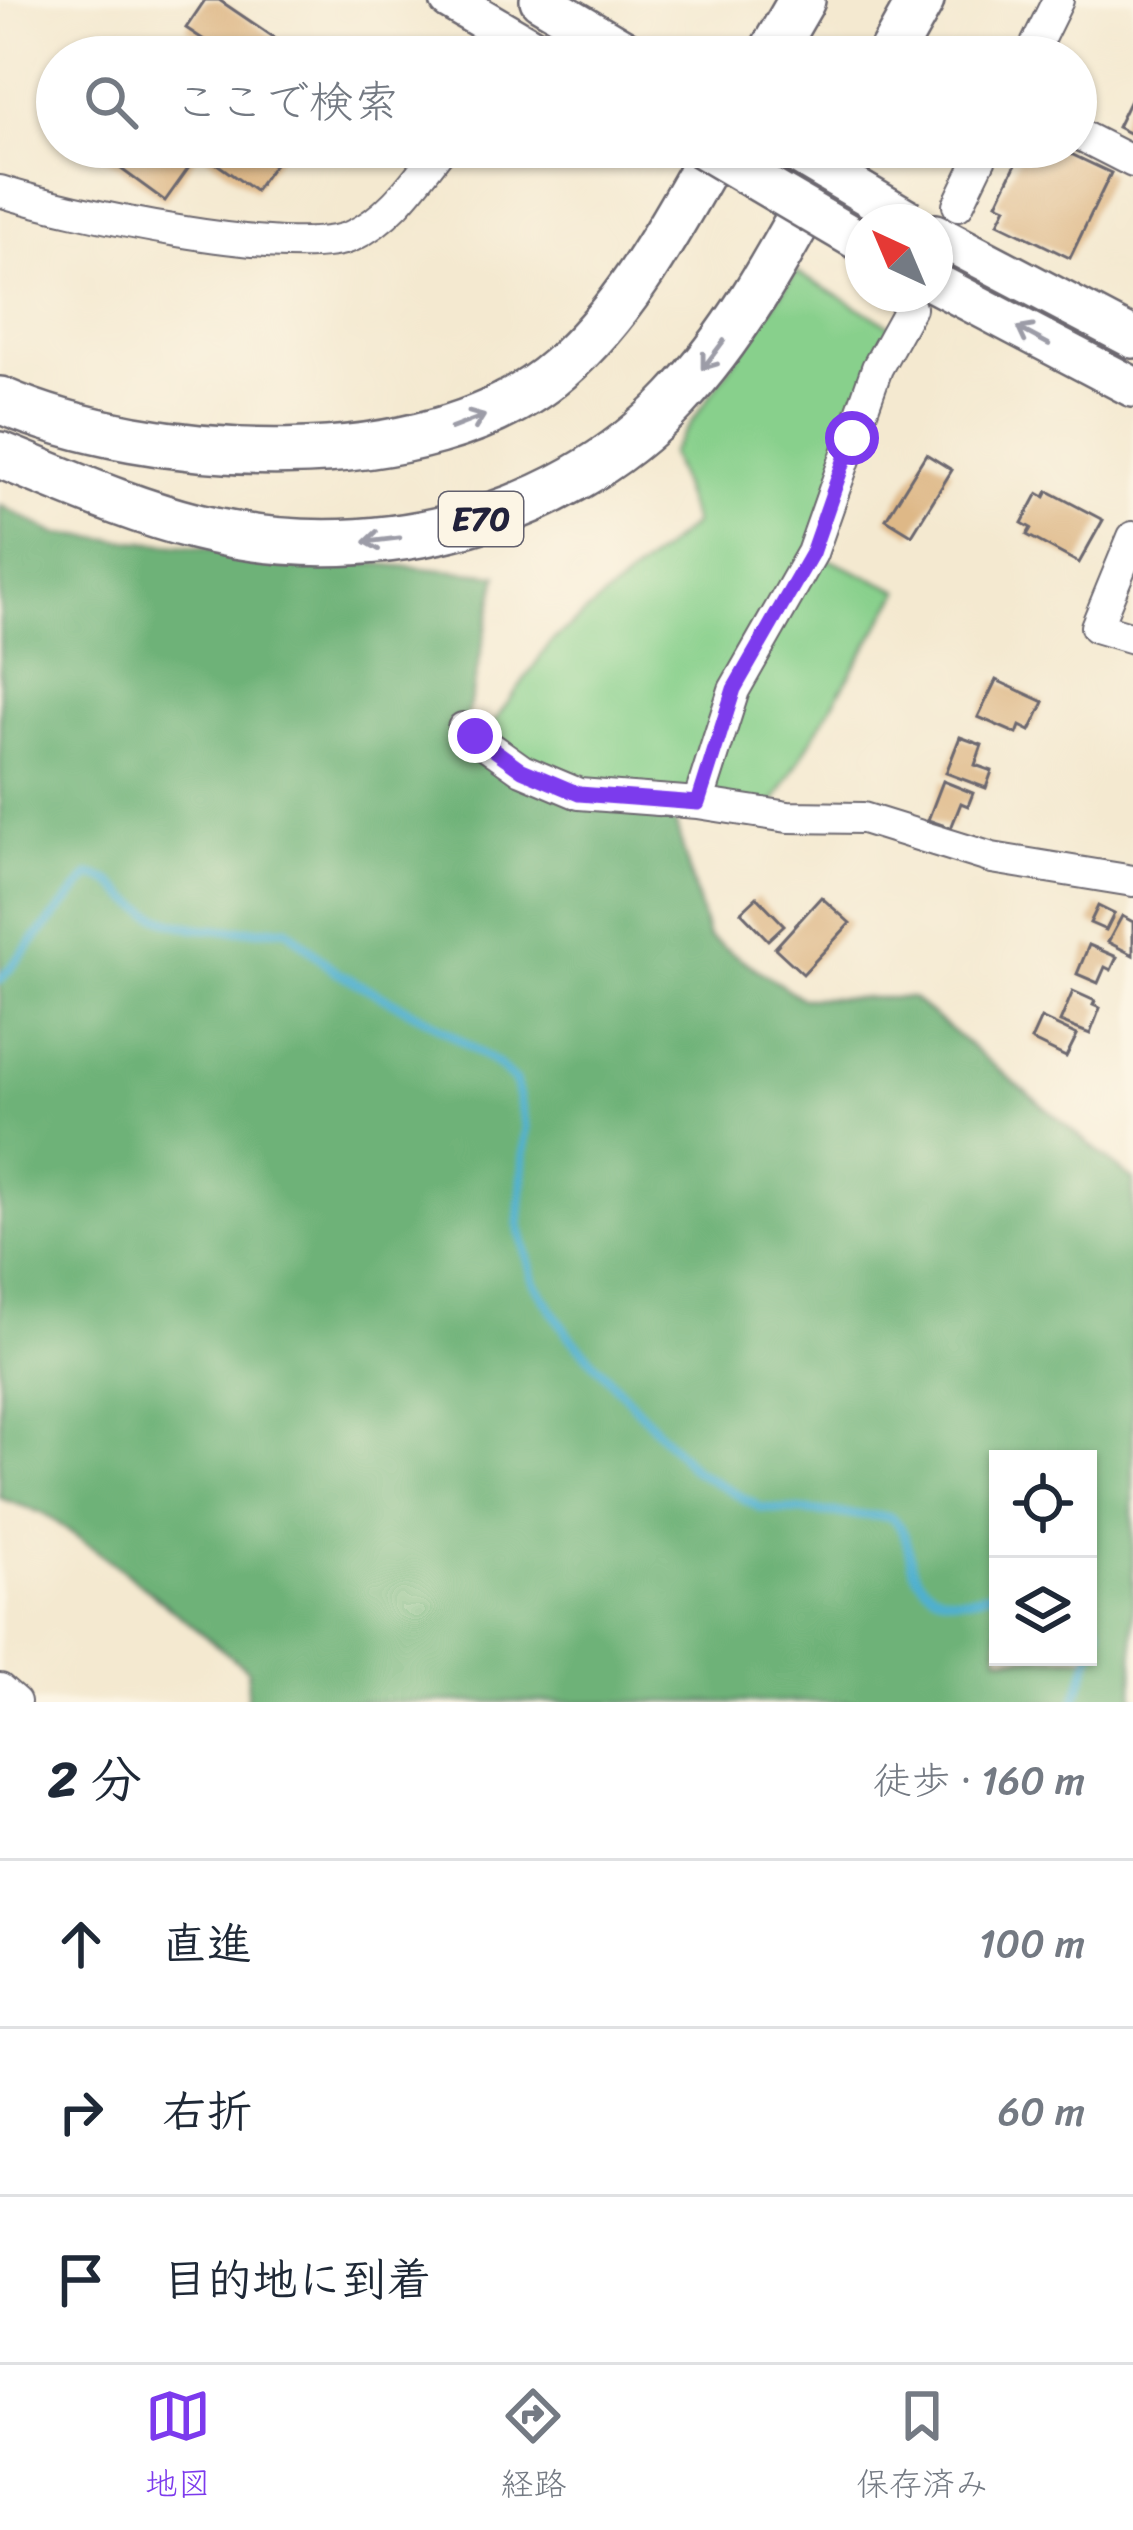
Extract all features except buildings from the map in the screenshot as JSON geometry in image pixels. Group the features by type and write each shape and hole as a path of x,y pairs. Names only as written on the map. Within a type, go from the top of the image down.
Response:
{"highway":[{"path":"781,36 802,0"},
{"path":"901,36 921,0"},
{"path":"0,400 63,423 160,445 226,450 402,442 438,433 481,418 556,372 590,340 629,291 703,168"},
{"name":"E70","path":"85,490 198,528 259,540 319,544 376,542 435,532 495,515 547,493 639,433 696,376 747,307 827,168"},
{"path":"0,378 116,423 228,443 312,448"},
{"path":"0,444 85,490"},
{"path":"0,455 85,490"}],"main road":[{"path":"450,0 504,36"},
{"path":"556,3 605,36"},
{"path":"736,168 845,232"},
{"path":"827,168 898,204"},
{"path":"953,234 1133,338"},
{"path":"953,309 1133,388"}],"street":[{"path":"1040,36 1058,0"},
{"path":"538,36 556,3"},
{"path":"1097,144 1133,162"},
{"path":"0,191 38,203 202,234 312,247 350,238 381,219 424,168"},
{"path":"941,204 970,168"},
{"path":"698,803 734,689 812,553 877,368 913,312"},
{"path":"1133,537 1096,627 1133,638"},
{"path":"463,728 522,770 579,794 698,803 788,818 862,818 992,858 1133,881"},
{"path":"0,1689 15,1702"}],"green space":[{"path":"796,272 845,300 845,312 866,312 898,330 812,552 900,591 771,808 615,797 506,748 490,728 551,642 694,524 670,453"},
{"path":"0,505 56,534 498,575 460,749 569,798 674,818 708,937 801,998 912,998 1133,1180 1133,1702 247,1702 248,1670 45,1514 0,1498"}],"waterway":[{"path":"0,980 90,875 112,883 154,915 190,927 287,929 336,972 430,1021 515,1081 526,1127 519,1226 534,1282 567,1333 695,1471 761,1508 890,1517 903,1533 911,1562 926,1586 955,1598 989,1593"},
{"path":"1097,1625 1097,1636"},
{"path":"1075,1702 1087,1666"}],"route":[{"path":"475,736 522,770 579,794 698,803 734,689 812,553 852,438"}]}
